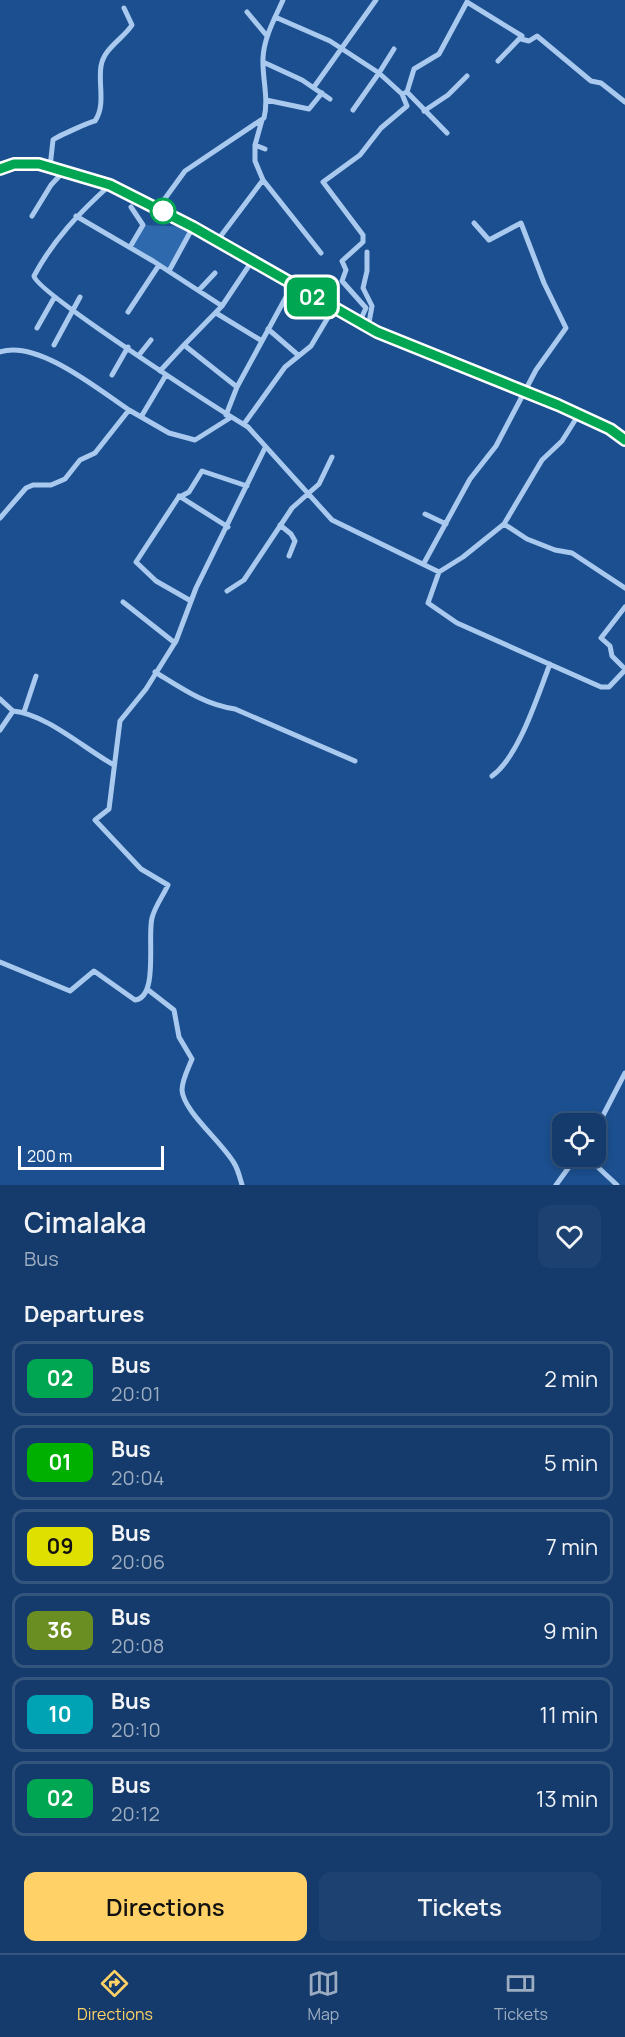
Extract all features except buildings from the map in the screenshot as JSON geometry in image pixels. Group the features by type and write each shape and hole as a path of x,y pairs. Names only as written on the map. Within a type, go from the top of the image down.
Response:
{"highway":[{"path":"0,169 26,163 50,167 110,185 193,227 368,328 579,414 625,440"}],"street":[{"path":"314,87 376,0"},
{"path":"280,1 267,36 263,62 266,100 255,145 255,161 262,181 321,253"},
{"path":"359,323 366,308 342,281 346,270 342,261 363,242 363,235 323,182 360,155 381,128 407,106 404,93 414,69 439,54 466,1 520,34 521,39"},
{"path":"50,167 53,140 58,135 74,132 90,121 95,121 98,117 102,63 109,50 132,25 124,8"},
{"path":"247,12 267,36"},
{"path":"275,17 341,48 379,72 447,133"},
{"path":"521,39 529,41 537,36 591,81 601,83 625,102"},
{"path":"498,61 521,39"},
{"path":"353,110 394,48"},
{"path":"263,62 278,67 314,87 330,99"},
{"path":"424,111 453,91 466,76"},
{"path":"266,100 309,109 322,93"},
{"path":"158,208 185,171 260,122"},
{"path":"255,145 265,149"},
{"path":"32,216 51,185 64,171"},
{"path":"217,241 262,181"},
{"path":"110,185 76,216 50,249 34,276 35,281 54,298 160,371 244,424 332,520 439,572"},
{"path":"130,247 143,226 131,207"},
{"path":"76,216 169,271 222,306"},
{"path":"424,563 470,479 496,446 524,392 566,328 544,283 521,223 489,240 474,223"},
{"path":"169,271 193,227"},
{"path":"367,252 367,271 363,283 372,306 368,328"},
{"path":"160,371 216,314 252,261"},
{"path":"129,312 159,265"},
{"path":"199,290 215,273"},
{"path":"0,352 9,350 33,354 66,366 141,417 169,433 195,440 228,416 237,387 292,286"},
{"path":"54,345 80,297"},
{"path":"37,327 54,298"},
{"path":"244,424 279,375 298,355 311,346 333,309"},
{"path":"216,314 262,341"},
{"path":"268,329 298,355"},
{"path":"139,355 151,340"},
{"path":"184,345 237,387"},
{"path":"112,375 128,347"},
{"path":"141,417 166,375"},
{"path":"0,518 26,488 33,485 51,485 65,479 83,458 95,453 129,410"},
{"path":"579,414 562,441 542,460 504,524 464,557 439,572 428,602 430,606 467,628 606,688 625,669 612,656 610,645 601,638 625,607"},
{"path":"0,962 70,992 94,971 135,1000 141,998 147,989 152,975 150,925 155,909 168,885 141,869 95,822 98,815 108,810 120,721 146,689 175,643 191,601 265,448"},
{"path":"227,591 244,580 292,508 323,477 332,457"},
{"path":"191,601 156,581 135,562 179,496 189,492 204,471 247,486"},
{"path":"179,496 228,527"},
{"path":"425,514 446,524"},
{"path":"504,524 527,539 555,550 569,552 625,588"},
{"path":"280,525 291,534 295,541 289,556"},
{"path":"123,602 175,643"},
{"path":"492,776 504,766 517,742 550,664"},
{"path":"155,672 202,700 222,708 236,709 355,761"},
{"path":"24,712 36,676"},
{"path":"0,699 14,711 24,712 59,730 114,765"},
{"path":"0,730 14,711"},
{"path":"147,989 174,1010 179,1037 192,1059 183,1082 182,1092 186,1103 232,1159 242,1185"},
{"path":"604,1113 625,1073"},
{"path":"556,1185 569,1167"},
{"path":"598,1167 617,1185"}],"shaded area":[{"path":"143,225 193,227 169,271 130,247"}],"bus line":[{"name":"02","path":"0,169 14,164 39,164 110,185 193,227 292,286 377,332 558,405 610,429 625,440"}]}
